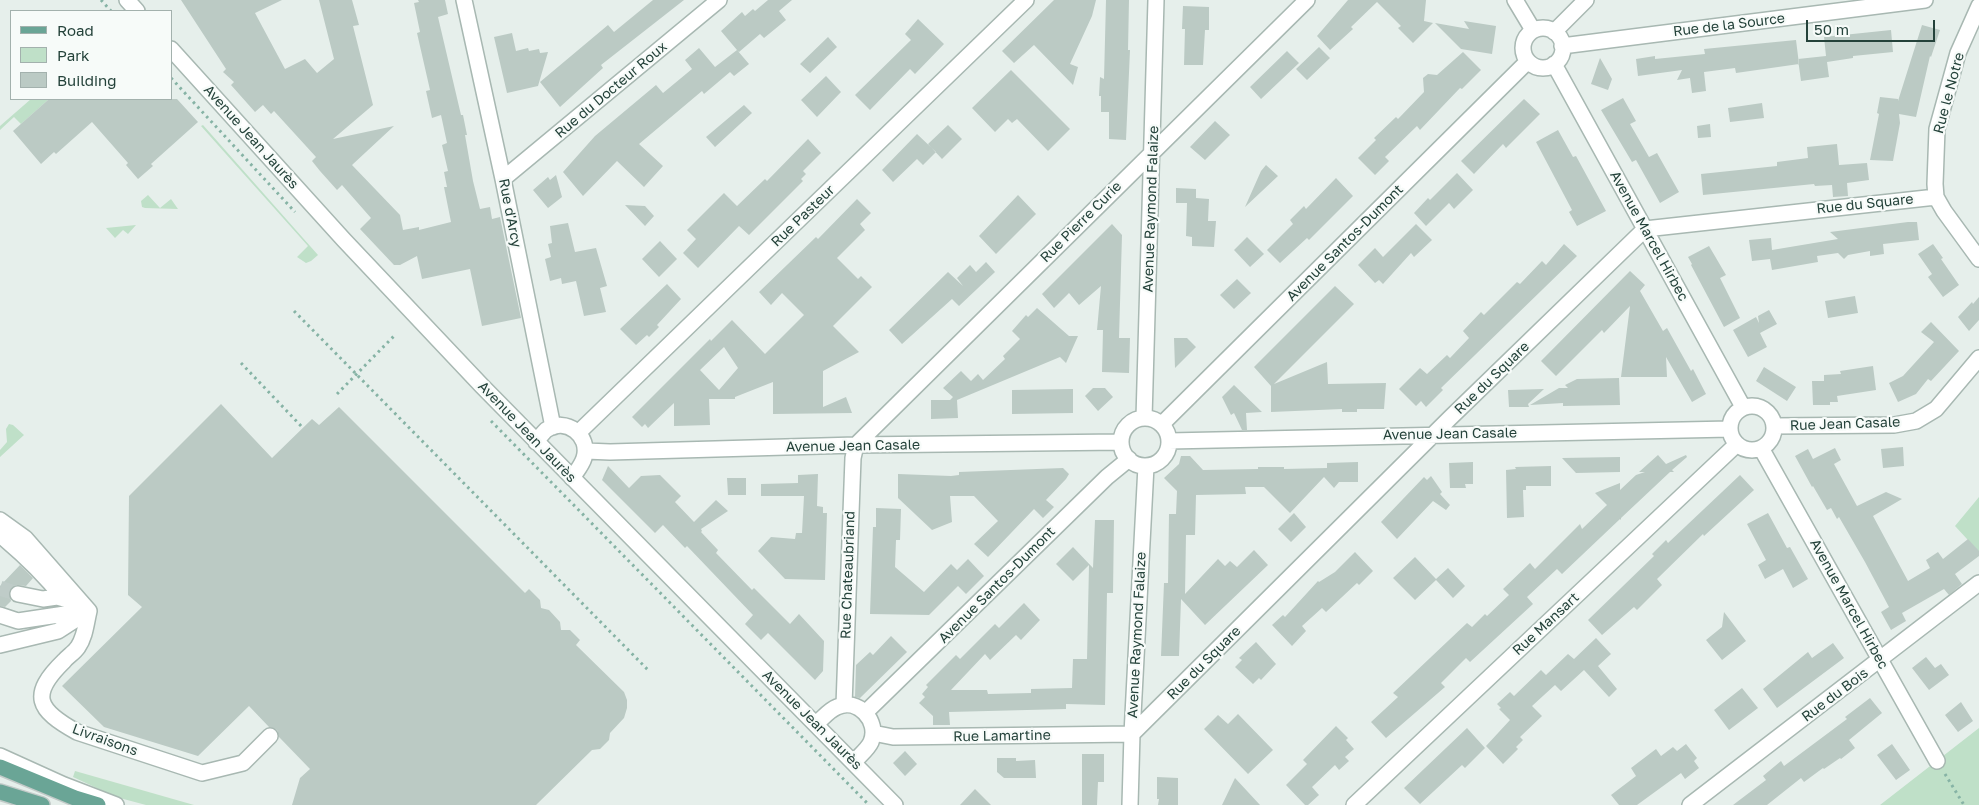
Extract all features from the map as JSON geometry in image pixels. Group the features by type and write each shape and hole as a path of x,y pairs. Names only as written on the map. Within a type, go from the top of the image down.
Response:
{"main road":[{"path":"0,767 74,798 98,805"},
{"path":"0,792 42,805"}],"street":[{"path":"127,0 136,10"},
{"name":"Rue d'Arcy","path":"464,0 504,180 553,427"},
{"name":"Rue du Docteur Roux","path":"504,180 719,0"},
{"name":"Rue Pasteur","path":"579,432 1026,0"},
{"name":"Avenue Raymond Falaize","path":"1144,418 1156,0"},
{"name":"Rue Pierre Curie","path":"856,445 1307,0"},
{"path":"1515,0 1533,30"},
{"path":"1554,32 1586,0"},
{"name":"Rue de la Source","path":"1562,46 1926,0"},
{"name":"Rue le Notre","path":"1936,197 1937,129 1958,53 1979,6"},
{"path":"1544,28 1554,32 1561,40 1562,46 1561,56 1554,64 1549,67 1538,67 1528,61 1523,50 1523,44 1528,34 1533,30 1544,28"},
{"name":"Avenue Jean Jaurès","path":"172,50 344,240 536,442 895,805"},
{"name":"Avenue Santos-Dumont","path":"1162,424 1528,61"},
{"name":"Avenue Marcel Hirbec","path":"1554,64 1743,407"},
{"path":"1936,197 1979,259"},
{"name":"Rue du Square","path":"1132,734 1645,228 1936,197"},
{"name":"Rue Jean Casale","path":"1774,426 1894,425 1916,421 1936,409 1979,358"},
{"path":"1757,406 1769,413 1774,426 1771,439 1761,448 1749,449 1734,440 1730,429 1733,416 1743,407 1757,406"},
{"path":"1144,418 1151,418 1162,424 1169,441 1165,455 1160,461 1146,466 1129,459 1122,449 1121,442 1125,428 1137,419 1144,418"},
{"path":"536,442 547,430 553,427 566,426 579,432 585,441 586,451 584,460 572,478"},
{"name":"Avenue Jean Casale","path":"1169,441 1730,429"},
{"name":"Avenue Jean Casale","path":"586,451 1121,442"},
{"name":"Rue Mansart","path":"1354,805 1738,444"},
{"name":"Rue Chateaubriand","path":"844,705 852,468 856,445"},
{"name":"Avenue Marcel Hirbec","path":"1761,448 1937,761"},
{"name":"Avenue Santos-Dumont","path":"866,712 1107,477 1129,459"},
{"name":"Avenue Raymond Falaize","path":"1130,805 1146,466"},
{"path":"0,520 25,538 89,611"},
{"path":"0,535 48,580 62,597 89,611"},
{"name":"Rue du Bois","path":"1690,805 1979,584"},
{"path":"18,594 43,599 62,597"},
{"path":"0,615 18,621 89,611"},
{"path":"0,645 58,631 89,611"},
{"name":"Livraisons","path":"89,611 84,638 77,649 49,676 43,687 41,699 46,710 59,722 77,732 202,773 243,763 270,736"},
{"path":"816,724 836,707 844,705 866,712 872,724 871,742 854,762"},
{"name":"Rue Lamartine","path":"873,733 893,737 1132,734"},
{"path":"0,756 64,785 116,805"}],"path":[{"path":"101,0 110,10"},
{"path":"294,311 650,672"},
{"path":"337,394 396,335"},
{"path":"241,363 303,428"},
{"path":"1937,761 1964,805"}],"green space":[{"path":"30,100 48,100 21,124 14,117 0,130 0,126"},
{"path":"203,125 318,255 311,261 306,263 297,257 308,246 201,126"},
{"path":"148,195 160,208 171,199 178,209 145,208 142,207 141,201"},
{"path":"136,225 128,234 123,230 115,238 106,228"},
{"path":"9,424 13,425 24,435 0,457 0,450 7,442 6,429"},
{"path":"1979,497 1979,552 1955,526"},
{"path":"1979,728 1979,805 1880,805"},
{"path":"75,771 194,805 146,805 116,797 73,777"}],"building":[{"path":"181,0 282,0 255,13 285,69 305,59 317,73 334,59 319,0 352,0 359,25 353,26 373,105 333,139 394,126 352,165 400,215 403,230 419,227 419,230 451,222 444,187 447,187 444,172 448,171 442,145 447,143 441,115 432,118 426,91 430,90 417,33 420,32 414,3 419,2 418,0 445,0 448,14 438,17 461,115 463,115 473,181 480,209 490,207 492,219 500,217 521,318 482,326 470,269 422,279 417,256 400,265 394,265 360,229 371,218 342,185 337,190 312,161 316,157 274,111 271,114 263,105 255,112 231,85 234,82 223,72 226,69"},
{"path":"653,0 684,0 601,65 603,68 560,107 540,82 608,25 614,32"},
{"path":"768,0 792,0 779,11 786,20 764,38 760,34 739,52 721,31 742,12 745,16 753,9 755,11"},
{"path":"1054,0 1096,0 1092,16 1070,64 1078,67 1073,85 1034,45 1014,63 1002,51"},
{"path":"1106,0 1129,0 1128,50 1130,50 1126,140 1109,139 1109,112 1101,112 1101,96 1099,96 1100,77 1104,79"},
{"path":"1348,0 1426,0 1424,21 1433,23 1413,43 1398,28 1401,26 1377,2 1351,27 1353,29 1330,50 1317,36"},
{"path":"1183,6 1209,7 1209,30 1205,30 1203,65 1184,65 1185,29 1182,29"},
{"path":"918,19 944,44 915,74 910,69 870,110 855,95 911,40 905,34"},
{"path":"1464,21 1496,26 1492,54 1461,49 1435,23 1469,29"},
{"path":"1922,25 1940,30 1930,56 1916,117 1899,114 1900,123 1893,161 1870,160 1879,114 1877,113 1880,97 1898,99 1898,101"},
{"path":"1891,30 1893,52 1853,56 1853,58 1827,62 1829,77 1801,81 1798,59 1826,56 1824,37"},
{"path":"512,33 516,51 528,48 529,51 539,49 540,53 548,52 538,86 507,93 494,37"},
{"path":"828,37 837,47 810,73 800,64"},
{"path":"1796,40 1799,64 1736,73 1735,68 1704,72 1706,91 1692,93 1690,78 1677,80 1682,70 1638,76 1636,59 1655,56 1655,59 1705,54 1704,49"},
{"path":"1319,47 1330,58 1307,80 1296,69"},
{"path":"699,48 715,67 737,50 749,64 734,76 730,72 704,94 702,91 639,144 663,166 644,187 617,161 583,196 563,172 595,136 656,85 663,93 692,69 685,60"},
{"path":"1287,51 1299,63 1261,99 1250,87"},
{"path":"1463,52 1481,70 1462,89 1460,88 1420,130 1417,126 1385,157 1389,161 1375,175 1358,158 1376,140 1374,138 1396,117 1398,119 1424,92 1423,78 1428,74 1437,75"},
{"path":"1600,58 1612,79 1608,90 1591,84"},
{"path":"1011,70 1070,129 1048,151 1017,119 1012,123 1008,119 995,132 972,108"},
{"path":"826,76 841,92 817,117 801,100"},
{"path":"1623,98 1636,121 1630,124 1649,157 1657,153 1679,192 1660,203 1636,160 1632,162 1601,110"},
{"path":"177,99 198,122 151,164 153,166 138,179 126,165 128,163 92,122 56,154 54,152 41,164 13,131 48,100"},
{"path":"1524,99 1540,114 1506,148 1503,144 1474,174 1461,161"},
{"path":"1762,103 1764,118 1730,122 1728,108"},
{"path":"744,105 752,113 715,147 706,137"},
{"path":"1215,121 1230,135 1205,160 1190,147"},
{"path":"1710,124 1711,137 1698,138 1697,126"},
{"path":"948,125 962,139 942,159 928,144"},
{"path":"1558,130 1573,157 1576,156 1606,211 1577,226 1569,212 1572,210 1536,142"},
{"path":"917,134 936,152 923,165 917,159 893,182 882,170"},
{"path":"808,139 821,153 803,171 806,174 801,179 803,181 749,235 739,226 698,268 683,253 696,239 687,230 724,193 737,206 765,179 767,181"},
{"path":"1837,144 1839,165 1867,163 1869,180 1847,183 1848,196 1833,197 1832,185 1815,186 1814,184 1703,195 1701,174 1777,166 1777,162 1808,158 1807,147"},
{"path":"1266,165 1278,176 1245,207 1261,171"},
{"path":"1457,173 1473,190 1454,209 1449,203 1426,226 1414,213"},
{"path":"556,175 562,197 548,208 533,190 548,177 550,180"},
{"path":"1336,178 1353,196 1309,240 1307,238 1280,263 1267,250 1293,224 1290,220 1304,206 1306,209"},
{"path":"1176,188 1196,189 1196,198 1209,199 1208,221 1216,221 1214,247 1192,246 1192,237 1186,236 1187,203 1176,203"},
{"path":"1018,195 1036,214 996,254 979,236"},
{"path":"857,199 871,213 860,224 865,230 837,258 858,279 861,276 872,287 833,326 859,352 823,371 823,407 846,397 852,413 773,414 773,382 735,397 735,399 709,399 710,425 674,426 674,403 648,428 645,424 642,427 632,417 710,339 711,341 732,320 765,354 804,315 782,293 771,305 759,292 816,237 818,239","holes":["724,347 738,368 719,390 700,370"]},
{"path":"625,205 645,206 654,216 645,226"},
{"path":"1917,222 1919,240 1883,244 1884,254 1870,256 1870,251 1848,255 1844,259 1838,253 1817,256 1818,262 1772,270 1770,259 1752,261 1749,240 1771,238 1772,250 1838,239 1830,232"},
{"path":"568,223 575,252 596,248 607,286 600,288 606,312 584,316 576,281 562,284 561,278 550,281 545,259 551,257 548,244 552,243 550,226"},
{"path":"1112,224 1122,235 1119,338 1130,338 1129,373 1102,372 1103,330 1097,330 1101,286 1079,305 1069,293 1054,308 1042,294"},
{"path":"1416,224 1432,240 1414,257 1411,253 1383,284 1379,280 1375,283 1358,265 1375,248 1383,257"},
{"path":"1247,237 1264,254 1250,267 1234,250"},
{"path":"660,241 677,259 659,277 642,259"},
{"path":"1564,244 1577,256 1441,388 1443,390 1426,407 1421,401 1416,406 1399,389 1420,368 1427,374 1447,355 1450,358 1469,338 1463,331 1481,312 1484,315 1517,282 1520,284 1542,261 1546,265"},
{"path":"1933,244 1959,285 1943,297 1928,277 1932,274 1918,254"},
{"path":"1709,246 1726,275 1720,278 1740,318 1724,327 1688,257"},
{"path":"986,262 995,272 959,306 952,299 902,344 889,330 948,272 963,286 957,278 970,265 976,272"},
{"path":"1630,271 1645,285 1640,291 1663,331 1667,328 1691,371 1693,369 1706,394 1692,402 1666,357 1667,377 1621,377 1630,306 1604,333 1602,330 1556,376 1541,361"},
{"path":"1237,279 1251,293 1234,309 1220,295"},
{"path":"667,284 681,299 657,325 659,327 649,337 647,335 636,345 620,329"},
{"path":"1335,286 1354,304 1274,384 1327,362 1328,384 1386,383 1384,409 1357,409 1357,412 1342,412 1342,409 1271,412 1271,386 1254,367"},
{"path":"1855,296 1858,313 1828,318 1825,301"},
{"path":"1979,297 1979,320 1969,331 1958,317"},
{"path":"1037,308 1069,336 1078,336 1066,363 1060,357 957,400 958,418 931,419 931,400 950,400 953,397 943,388 961,371 971,381 978,374 983,380 1005,359 1003,356 1020,339 1012,331 1026,315 1028,317"},
{"path":"1769,310 1777,324 1760,333 1767,347 1748,357 1733,330 1756,317 1759,323 1758,316"},
{"path":"1931,322 1959,351 1931,381 1928,379 1916,394 1898,402 1889,383 1903,376 1934,342 1921,332"},
{"path":"1174,338 1187,338 1196,347 1175,368"},
{"path":"1873,366 1876,390 1837,396 1838,402 1830,402 1830,405 1813,405 1812,381 1824,381 1824,375 1841,374 1840,371"},
{"path":"1764,367 1796,387 1787,401 1756,381"},
{"path":"1619,378 1620,405 1563,406 1563,403 1530,405 1559,388 1568,388 1565,385 1577,379"},
{"path":"1234,385 1262,412 1246,413 1247,430 1242,430 1234,413 1231,415 1222,397"},
{"path":"1093,388 1105,388 1113,397 1098,411 1085,396"},
{"path":"1073,389 1073,413 1012,414 1012,390"},
{"path":"1544,389 1528,404 1529,407 1509,407 1508,390"},
{"path":"221,404 272,458 312,419 319,425 339,407 525,593 529,589 540,600 541,608 549,610 560,622 561,630 570,630 580,640 576,645 624,692 627,708 624,718 610,733 609,740 600,749 592,750 536,805 292,805 300,778 310,769 279,737 277,730 269,727 249,706 198,756 104,727 62,686 142,607 128,595 129,496"},
{"path":"1903,447 1904,466 1883,468 1881,449"},
{"path":"1835,448 1841,460 1834,464 1857,506 1886,492 1902,499 1873,516 1908,581 1930,568 1926,560 1938,552 1943,559 1968,539 1979,551 1979,556 1955,574 1962,584 1949,595 1944,589 1902,613 1906,621 1891,630 1881,612 1889,607 1865,562 1839,517 1837,519 1831,508 1827,510 1795,456 1808,449 1813,459"},
{"path":"1658,455 1666,464 1686,455 1687,457 1672,470 1674,472 1670,472 1562,574 1557,569 1527,597 1533,604 1470,662 1466,658 1441,683 1445,687 1386,738 1371,722 1398,697 1393,693 1467,623 1472,627 1485,614 1487,616 1509,595 1503,589 1530,563 1535,569 1580,524 1582,529 1607,505 1595,493 1620,483 1620,490 1636,475 1645,472 1639,472"},
{"path":"1181,456 1190,456 1203,470 1258,469 1258,467 1284,467 1284,469 1327,468 1327,463 1358,462 1358,482 1339,482 1334,488 1324,477 1290,513 1264,487 1245,487 1246,494 1196,495 1195,535 1186,535 1185,594 1218,559 1225,566 1230,561 1237,567 1254,550 1268,565 1205,625 1181,599 1179,656 1161,656 1164,583 1168,583 1169,514 1176,514 1177,491 1164,478 1179,464"},
{"path":"1620,457 1620,472 1576,473 1562,458"},
{"path":"1473,462 1473,484 1465,484 1466,488 1450,488 1449,463"},
{"path":"608,466 629,488 641,476 660,475 681,496 675,502 694,522 716,500 728,511 701,529 701,532 718,550 716,553 752,590 754,588 790,624 799,614 824,641 823,671 815,680 768,633 761,640 745,624 753,615 687,546 685,548 663,525 655,533 602,480"},
{"path":"1551,466 1551,486 1526,486 1526,490 1523,490 1524,517 1507,518 1506,470 1516,469 1515,467"},
{"path":"1063,468 1069,474 1046,500 1054,507 1043,518 1034,509 988,557 974,544 998,521 974,496 950,496 952,522 932,530 898,498 898,474 951,476 959,475 959,472"},
{"path":"818,474 817,506 823,507 823,513 827,513 825,580 785,579 758,551 771,537 795,539 796,533 802,533 804,496 761,496 761,484 798,483 798,475"},
{"path":"1740,475 1754,490 1704,536 1703,534 1657,579 1662,585 1637,610 1634,607 1602,635 1588,620 1654,556 1652,554 1666,540 1668,543"},
{"path":"1431,476 1442,492 1440,494 1450,505 1446,510 1433,501 1397,539 1381,522 1424,477 1427,480"},
{"path":"727,478 746,478 746,495 728,495"},
{"path":"876,508 901,509 900,540 896,540 895,567 924,592 951,564 957,570 968,559 984,576 966,594 958,586 929,615 870,614 873,527 876,527"},
{"path":"1294,513 1306,527 1291,542 1278,529"},
{"path":"1768,513 1787,548 1790,547 1808,579 1793,588 1783,569 1765,579 1758,565 1766,560 1747,524"},
{"path":"1095,520 1114,520 1113,593 1107,593 1105,705 1066,704 1066,709 949,712 950,725 933,725 933,716 919,703 925,697 922,694 928,687 926,685 956,655 960,659 995,624 999,628 1024,603 1040,620 1021,640 1016,635 990,660 985,654 951,690 987,690 988,694 1031,693 1031,689 1072,688 1073,659 1087,659 1089,565 1073,581 1056,564 1073,547 1093,568"},
{"path":"1355,552 1373,571 1326,612 1322,608 1302,626 1306,631 1292,646 1272,625 1283,615 1285,617 1318,581 1335,572"},
{"path":"1415,557 1436,579 1448,568 1465,586 1453,598 1436,580 1415,600 1393,578"},
{"path":"20,565 33,578 26,586 15,585 11,587 9,593 11,601 5,607 0,606 0,586"},
{"path":"1724,612 1746,641 1722,660 1706,640 1722,627"},
{"path":"891,636 907,652 860,698 855,697 856,665 870,652 873,655"},
{"path":"1596,638 1611,654 1598,666 1617,689 1609,697 1584,670 1561,691 1555,685 1532,706 1542,716 1520,737 1523,740 1516,747 1518,749 1503,764 1486,746 1510,720 1499,709 1501,708 1497,704 1510,692 1514,696 1541,670 1546,675 1568,654 1574,659"},
{"path":"1256,642 1276,664 1261,680 1259,678 1253,684 1235,667 1242,660 1239,658"},
{"path":"1833,643 1844,658 1777,708 1763,689 1808,652 1812,658"},
{"path":"1926,657 1935,668 1941,664 1949,675 1929,690 1912,668"},
{"path":"1742,688 1758,708 1729,730 1714,710"},
{"path":"1870,698 1882,713 1849,740 1855,748 1841,759 1823,768 1804,782 1801,778 1767,805 1733,805 1766,780 1763,776 1781,761 1784,766 1847,719 1845,717"},
{"path":"1961,702 1973,721 1958,732 1945,715"},
{"path":"1238,714 1273,750 1248,774 1204,729 1218,715 1228,724"},
{"path":"1336,726 1348,738 1346,740 1354,749 1345,757 1349,761 1339,770 1335,765 1312,787 1319,795 1308,805 1305,805 1286,785 1307,764 1303,760"},
{"path":"1467,728 1485,748 1465,768 1462,765 1420,804 1404,788"},
{"path":"1686,744 1697,758 1694,761 1699,768 1685,779 1681,773 1637,805 1619,805 1611,795 1636,776 1631,768 1656,749 1661,756 1673,747 1677,751"},
{"path":"1892,744 1910,770 1896,780 1877,755"},
{"path":"905,751 917,764 905,776 893,763"},
{"path":"1082,754 1104,754 1104,782 1098,782 1097,805 1082,805"},
{"path":"997,758 1016,758 1016,761 1035,760 1036,778 1004,778 997,772"},
{"path":"1157,777 1178,778 1178,805 1158,805"},
{"path":"1235,778 1260,805 1222,805"},
{"path":"975,789 991,805 960,805"}],"tunnel":[{"path":"0,588 18,594"}]}
